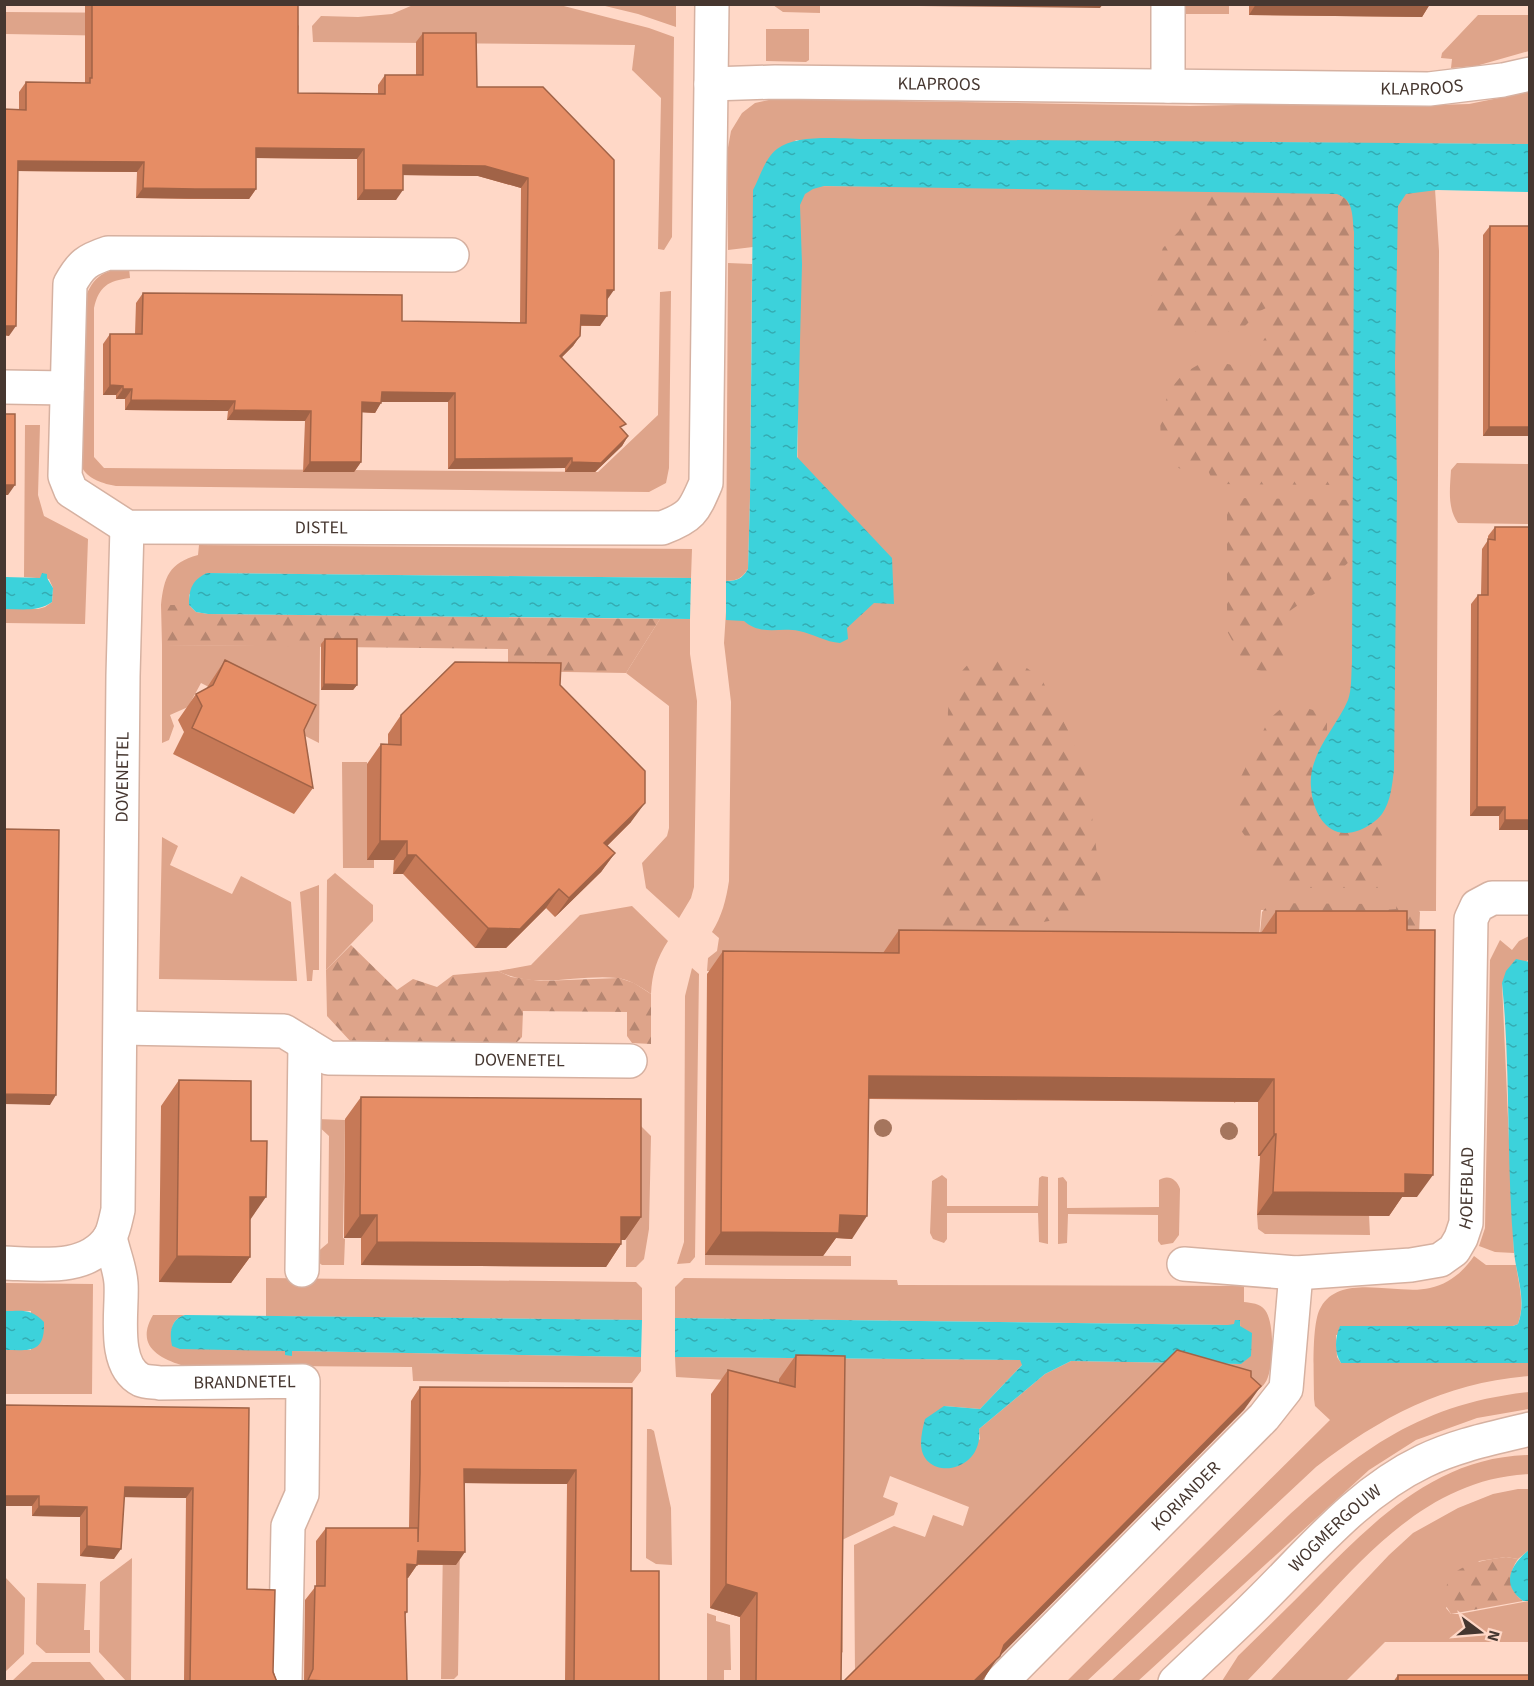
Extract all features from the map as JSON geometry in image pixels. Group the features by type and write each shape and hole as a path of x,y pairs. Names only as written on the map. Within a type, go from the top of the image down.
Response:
{"street":[{"path":"711,84 712,4"},
{"path":"1168,4 1168,86"},
{"name":"KLAPROOS","path":"711,84 776,82 1429,89 1503,80 1530,74"},
{"name":"DISTEL","path":"127,527 662,528 684,520 697,505 706,483 711,84"},
{"path":"127,527 71,491 65,476 70,284 78,270 88,260 108,253 452,255"},
{"path":"4,387 67,388"},
{"name":"DOVENETEL","path":"110,1237 118,1210 123,687 127,527"},
{"name":"HOEFBLAD","path":"1184,1264 1296,1273 1411,1265 1440,1260 1454,1250 1466,1223 1471,919 1476,906 1491,898 1530,898"},
{"name":"DOVENETEL","path":"121,1028 284,1031 328,1058 630,1061"},
{"path":"302,1270 305,1044"},
{"path":"4,1263 69,1264 93,1254 110,1237"},
{"name":"BRANDNETEL","path":"110,1237 121,1281 120,1331 123,1354 129,1368 141,1380 160,1383 303,1381 302,1494 288,1526 285,1682"},
{"name":"KORIANDER","path":"1001,1682 1264,1417 1286,1389 1296,1273"},
{"name":"WOGMERGOUW","path":"1175,1682 1258,1604 1348,1511 1394,1477 1425,1460 1474,1443 1530,1429"}],"green space":[{"path":"556,4 649,28 674,37 672,237 664,250 658,249 661,98 632,70 635,45 313,42 312,26 321,16 358,17 392,14 413,5"},
{"path":"601,5 676,5 676,27 638,14"},
{"path":"773,5 820,5 820,13 783,12"},
{"path":"1184,5 1229,5 1229,14 1182,14"},
{"path":"5,12 288,14 299,26 298,39 5,34"},
{"path":"1478,15 1529,15 1529,51 1476,66 1451,68 1452,59 1441,58 1442,53"},
{"path":"766,29 809,29 809,60 806,62 766,61"},
{"path":"1529,92 1529,144 796,140 754,190 753,247 728,250 727,153 731,131 742,113 755,103 773,99 1190,106 1333,103 1437,105 1469,104"},
{"path":"800,186 1435,189 1439,251 1436,911 1261,910 1241,1099 1234,1103 1235,955 879,952 879,1097 855,972 707,971 708,958 717,951 719,938 712,932 723,908 729,881 731,702 724,643 726,612 796,613"},
{"path":"1196,191 1337,194 1347,200 1352,214 1354,232 1353,485 1214,484 1207,468 1188,472 1174,466 1161,447 1160,415 1171,388 1184,373 1203,362 1237,366 1245,360 1265,338 1280,301 1260,311 1241,330 1166,334 1151,312 1151,279 1163,248 1179,231"},
{"path":"728,263 752,264 748,569 739,578 726,581"},
{"path":"129,268 130,278 106,286 99,294 94,308 94,457 104,468 598,472 658,415 660,292 671,291 669,468 666,483 649,492 116,486 101,482 88,475 82,467 85,299 96,279 101,275 113,270"},
{"path":"25,425 40,425 38,495 44,516 88,539 85,624 5,623 5,609 38,609 52,602 53,588 49,579 24,577"},
{"path":"1457,463 1529,464 1529,524 1458,523 1452,511 1450,491 1451,470"},
{"path":"1236,498 1353,500 1352,559 1317,592 1291,610 1283,623 1281,638 1286,660 1275,674 1247,668 1227,631 1227,515 1231,501"},
{"path":"199,545 692,549 691,578 207,573 189,595 189,605 161,605 164,586 170,572 180,562 198,555"},
{"path":"161,605 189,605 196,612 208,614 660,619 626,673 508,671 508,649 162,645"},
{"path":"660,619 690,619 690,654 697,701 694,887 691,898 679,918 646,888 642,863 667,836 669,828 669,706 626,673"},
{"path":"162,645 320,646 319,743 201,683 188,707 170,715 174,726 169,740 162,743"},
{"path":"992,656 1014,659 1041,678 1073,740 1084,771 1101,884 1091,904 1069,915 984,935 950,938 941,929 943,720 948,720 953,687 961,672 973,661"},
{"path":"1284,706 1313,710 1327,720 1327,737 1317,756 1367,827 1381,815 1385,859 1379,888 1282,888 1240,829 1234,796 1238,783 1269,719"},
{"path":"342,762 367,762 368,859 374,859 374,868 343,868"},
{"path":"162,837 178,846 170,865 232,894 241,876 291,902 297,981 159,979"},
{"path":"335,873 373,905 373,921 326,970 327,880"},
{"path":"319,885 319,970 313,970 312,981 307,981 300,892"},
{"path":"1270,903 1381,904 1382,910 1396,909 1397,904 1412,903 1420,912 1419,934 1260,933 1262,912"},
{"path":"632,906 668,941 656,966 651,994 639,986 617,978 542,981 512,977 498,971 531,965 580,915"},
{"path":"1529,936 1529,962 1528,960 1502,983 1514,1253 1495,1252 1479,1246 1485,1228 1490,960 1500,940 1512,950 1519,941"},
{"path":"351,945 397,990 413,979 437,987 453,975 498,971 511,977 541,981 619,978 634,983 651,994 651,1044 632,1043 627,1036 627,1012 523,1011 522,1037 516,1043 352,1043 327,1016 326,970"},
{"path":"692,968 699,974 695,1257 690,1263 677,1264 684,1242 685,996"},
{"path":"317,1119 345,1120 344,1265 322,1265 315,1260 315,1254 328,1243 329,1136 316,1124"},
{"path":"636,1121 651,1136 649,1229 644,1259 636,1267 626,1267 627,1122"},
{"path":"942,1175 947,1179 947,1206 1038,1206 1039,1178 1048,1177 1048,1244 1039,1242 1038,1213 947,1213 947,1239 944,1243 933,1239 930,1233 932,1181"},
{"path":"1063,1177 1067,1182 1067,1208 1159,1207 1159,1180 1166,1177 1172,1178 1180,1189 1179,1235 1173,1243 1161,1245 1158,1241 1158,1215 1068,1214 1067,1243 1058,1244 1058,1178"},
{"path":"1257,1215 1369,1215 1370,1235 1265,1234 1258,1229"},
{"path":"705,1255 851,1256 851,1266 705,1265"},
{"path":"1474,1256 1486,1265 1516,1265 1521,1302 1518,1324 1336,1335 1337,1357 1341,1363 1529,1363 1529,1376 1498,1380 1442,1394 1365,1432 1316,1467 1087,1681 1066,1682 1330,1420 1315,1406 1314,1337 1318,1314 1330,1296 1342,1290 1356,1288 1417,1290 1430,1288 1455,1276"},
{"path":"266,1278 636,1282 642,1288 642,1320 266,1316"},
{"path":"684,1278 897,1280 898,1285 1244,1286 1244,1302 1261,1306 1268,1316 1272,1335 1272,1358 1268,1377 1259,1389 855,1675 854,1545 894,1526 925,1537 933,1515 963,1526 969,1507 890,1476 883,1497 898,1503 894,1515 842,1540 843,1652 829,1663 779,1379 779,1383 676,1377 675,1357 1020,1360 1023,1364 980,1409 944,1406 980,1440 979,1429 1045,1374 1071,1361 1241,1364 1240,1320 1234,1325 1228,1325 675,1318 675,1287"},
{"path":"5,1283 93,1284 92,1394 5,1394 5,1350 31,1350 31,1311 5,1311"},
{"path":"153,1315 185,1315 175,1321 171,1339 286,1351 292,1356 292,1351 641,1357 641,1371 632,1383 413,1381 412,1367 181,1365 164,1358 151,1348 147,1334"},
{"path":"1529,1392 1529,1409 1477,1418 1416,1440 1369,1470 1138,1681 1111,1681 1311,1495 1374,1447 1407,1427 1443,1411 1484,1400"},
{"path":"647,1429 654,1431 671,1508 672,1565 656,1564 646,1558"},
{"path":"1529,1455 1529,1474 1497,1478 1467,1487 1439,1500 1414,1516 1366,1556 1247,1681 1222,1681 1238,1656 1342,1553 1413,1494 1439,1478 1467,1466 1497,1458"},
{"path":"1529,1489 1529,1550 1518,1559 1506,1557 1479,1561 1446,1608 1451,1614 1459,1614 1529,1601 1529,1642 1385,1642 1346,1681 1269,1682 1389,1555 1413,1533 1458,1508 1493,1494"},
{"path":"443,1543 460,1543 458,1675 454,1679 441,1679"},
{"path":"1506,1557 1518,1559 1512,1570 1511,1581 1514,1592 1523,1601 1451,1614 1443,1601 1448,1581 1452,1575 1474,1563"},
{"path":"132,1558 131,1681 127,1682 99,1652 100,1582"},
{"path":"5,1577 25,1598 24,1654 5,1672"},
{"path":"37,1583 86,1584 84,1630 90,1630 90,1653 46,1653 36,1644"},
{"path":"707,1613 716,1616 716,1621 730,1625 731,1670 724,1670 724,1681 707,1681"},
{"path":"32,1662 90,1662 106,1681 12,1681"}],"water":[{"path":"821,138 1529,144 1529,192 1437,190 1406,194 1398,206 1395,364 1397,486 1394,770 1387,804 1375,821 1360,830 1349,833 1331,829 1319,816 1311,787 1311,775 1318,752 1348,700 1351,686 1354,232 1349,204 1337,194 824,186 805,194 800,205 802,264 797,457 892,558 894,604 874,603 847,628 848,639 840,643 799,631 764,630 750,626 744,621 726,620 726,581 739,579 748,569 753,190 769,157 786,144"},
{"path":"42,573 47,574 53,588 52,602 36,609 5,609 5,577 40,578"},
{"path":"207,573 691,578 690,619 208,614 196,612 189,605 192,586"},
{"path":"1516,959 1530,962 1529,1363 1341,1363 1336,1345 1340,1326 1513,1326 1518,1324 1521,1297 1512,1218 1507,1050 1502,983 1506,971"},
{"path":"5,1311 30,1312 44,1322 44,1332 39,1345 29,1350 5,1350"},
{"path":"185,1315 642,1320 641,1357 292,1351 292,1356 285,1355 285,1351 180,1349 172,1346 171,1331 174,1323"},
{"path":"675,1318 1228,1325 1234,1324 1235,1320 1240,1320 1240,1326 1252,1333 1251,1356 1241,1364 1071,1361 1045,1374 979,1429 978,1444 972,1456 963,1464 952,1468 941,1468 931,1464 924,1455 921,1440 925,1419 944,1406 980,1409 1022,1365 1020,1360 675,1357"},
{"path":"1529,1550 1529,1601 1523,1601 1516,1595 1510,1581 1517,1561"}],"building":[{"path":"92,4 298,4 298,93 385,94 385,75 423,75 423,33 476,33 477,87 543,87 614,160 614,290 607,290 607,316 581,315 580,336 560,356 626,424 620,427 628,436 601,463 572,462 572,458 455,459 455,393 382,392 381,403 362,402 361,462 310,462 311,411 234,410 235,401 131,400 132,389 110,385 110,334 142,334 143,293 402,295 402,321 526,323 528,178 485,166 403,165 403,190 364,190 364,149 256,148 256,189 195,189 143,188 144,162 18,161 16,326 4,326 4,109 26,110 26,82 90,83 90,78 92,78"},
{"path":"1490,226 1530,226 1530,427 1489,427"},
{"path":"4,414 15,414 15,485 4,485"},
{"path":"1495,527 1530,527 1530,820 1505,820 1505,807 1477,807 1478,595 1488,595 1488,539 1495,540"},
{"path":"325,639 357,639 357,685 324,684"},
{"path":"225,660 316,705 304,730 313,788 192,728 202,706 196,694 213,685"},
{"path":"455,662 561,663 560,685 645,771 645,803 604,843 615,853 569,898 559,889 520,929 488,928 416,855 407,855 407,841 380,841 381,744 401,745 401,715"},
{"path":"4,829 59,830 56,1095 4,1094"},
{"path":"1276,911 1407,911 1407,930 1435,930 1433,1175 1405,1174 1405,1193 1273,1192 1276,1134 1274,1134 1274,1079 869,1076 867,1216 840,1215 839,1233 721,1232 723,951 899,953 899,930 1276,933"},
{"path":"179,1080 251,1081 251,1141 267,1141 266,1197 250,1197 250,1257 177,1256"},
{"path":"361,1097 641,1099 641,1217 621,1217 621,1244 377,1242 377,1215 360,1215"},
{"path":"1177,1350 1251,1371 1251,1377 1261,1386 1004,1645 1000,1656 973,1682 843,1682"},
{"path":"796,1355 845,1356 841,1682 756,1682 757,1593 726,1584 728,1370 795,1387"},
{"path":"420,1387 632,1388 631,1571 659,1571 659,1682 574,1682 576,1470 464,1469 465,1552 418,1551 417,1565 407,1564 407,1612 405,1612 407,1682 308,1680 313,1669 315,1586 325,1586 326,1528 418,1528 418,1542"},
{"path":"4,1405 249,1408 247,1589 275,1590 273,1672 277,1682 190,1682 193,1488 125,1487 121,1549 87,1546 87,1507 39,1506 39,1496 4,1496"},
{"path":"1398,1675 1530,1675 1530,1682 1398,1682"}]}
